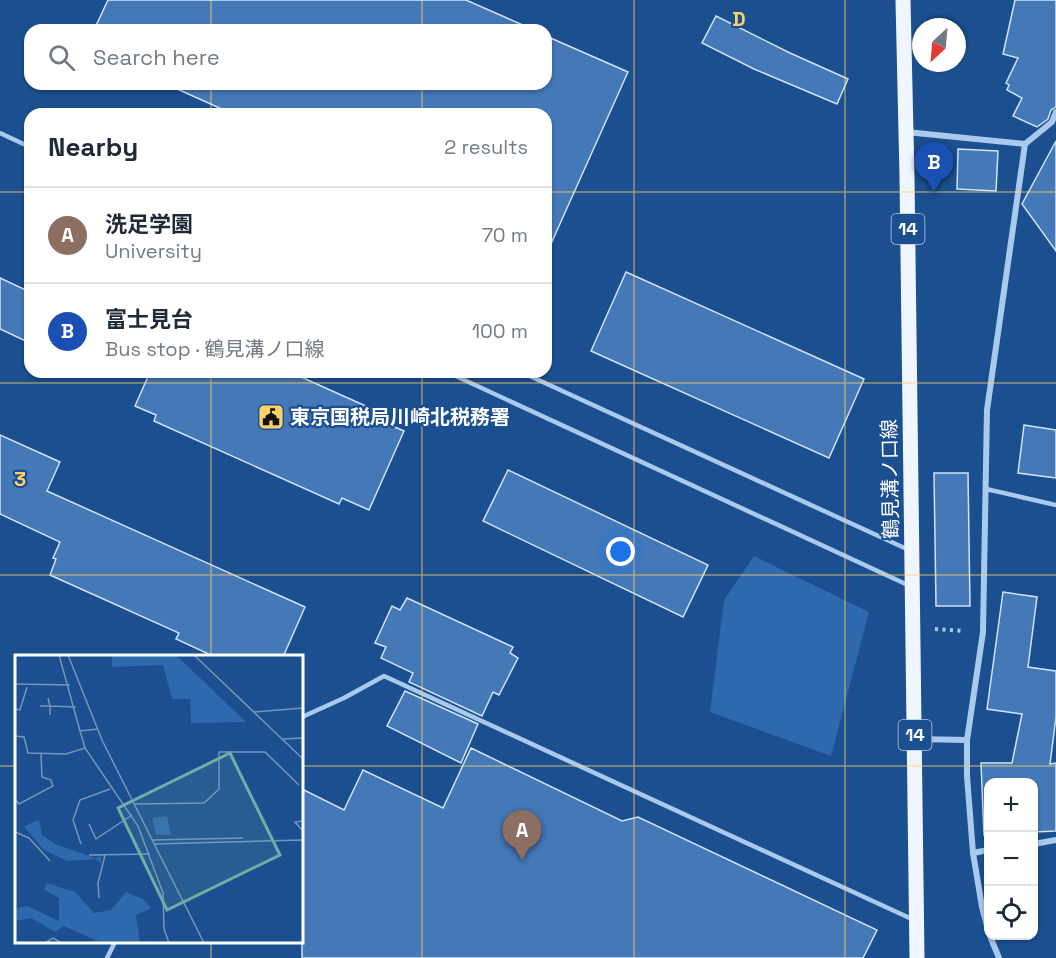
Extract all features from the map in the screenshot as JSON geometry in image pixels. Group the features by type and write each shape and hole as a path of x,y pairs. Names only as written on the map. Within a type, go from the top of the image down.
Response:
{"main road":[{"name":"鶴見溝ノ口線","path":"903,0 917,958"}],"street":[{"path":"905,132 1025,144 1054,122 1056,112"},
{"path":"984,915 973,853 967,776 967,740 982,632 987,410 1025,144"},
{"path":"915,739 967,740"},
{"path":"1038,843 1056,840"},
{"path":"973,853 984,851"},
{"path":"992,940 999,958"}],"lane":[{"path":"0,133 24,144"},
{"path":"460,378 912,587"},
{"path":"534,378 911,551"},
{"path":"986,489 1056,505"},
{"path":"303,717 384,676 917,921"},
{"path":"107,958 114,943"}],"path":[{"path":"913,627 982,632"}],"shaded area":[{"path":"754,556 869,612 831,756 710,712 724,600"}],"building":[{"path":"108,0 466,0 520,24 97,24"},
{"path":"1015,0 1056,0 1056,107 1051,110 1048,119 1037,127 1013,116 1022,98 1007,90 1009,85 1006,83 1018,58 1003,54"},
{"path":"716,16 848,79 837,104 754,69 702,43"},
{"path":"552,39 628,72 552,242 552,108 220,108 179,90 552,90"},
{"path":"1056,141 1056,251 1022,204"},
{"path":"958,149 998,151 996,191 957,189"},
{"path":"626,272 864,379 829,458 591,351"},
{"path":"0,278 24,289 24,340 0,329"},
{"path":"147,378 303,378 379,412 376,419 404,431 369,510 342,498 339,504 154,421 156,415 135,406"},
{"path":"1024,425 1056,430 1056,478 1018,473"},
{"path":"0,435 60,462 47,491 305,607 284,655 211,655 176,639 179,633 50,575 56,559 53,558 60,542 0,514"},
{"path":"508,470 708,565 683,617 483,521"},
{"path":"934,473 968,473 970,606 936,606"},
{"path":"1003,592 1037,597 1028,667 1056,671 1056,717 1050,764 1056,763 1056,831 1038,832 1038,778 984,778 984,835 981,763 1012,763 1022,714 987,709"},
{"path":"407,598 513,647 510,653 518,658 499,695 493,692 482,716 409,682 413,673 381,658 386,647 375,643 392,606 400,610"},
{"path":"405,691 478,724 461,763 387,726"},
{"path":"471,748 622,821 638,817 877,930 863,958 302,958 303,790 344,810 363,770 443,808"}],"place":[{"name":"富士見台","path":"934,192"},
{"name":"東京国税局川崎北税務署","path":"271,417"},
{"name":"洗足学園","path":"522,860"}]}
